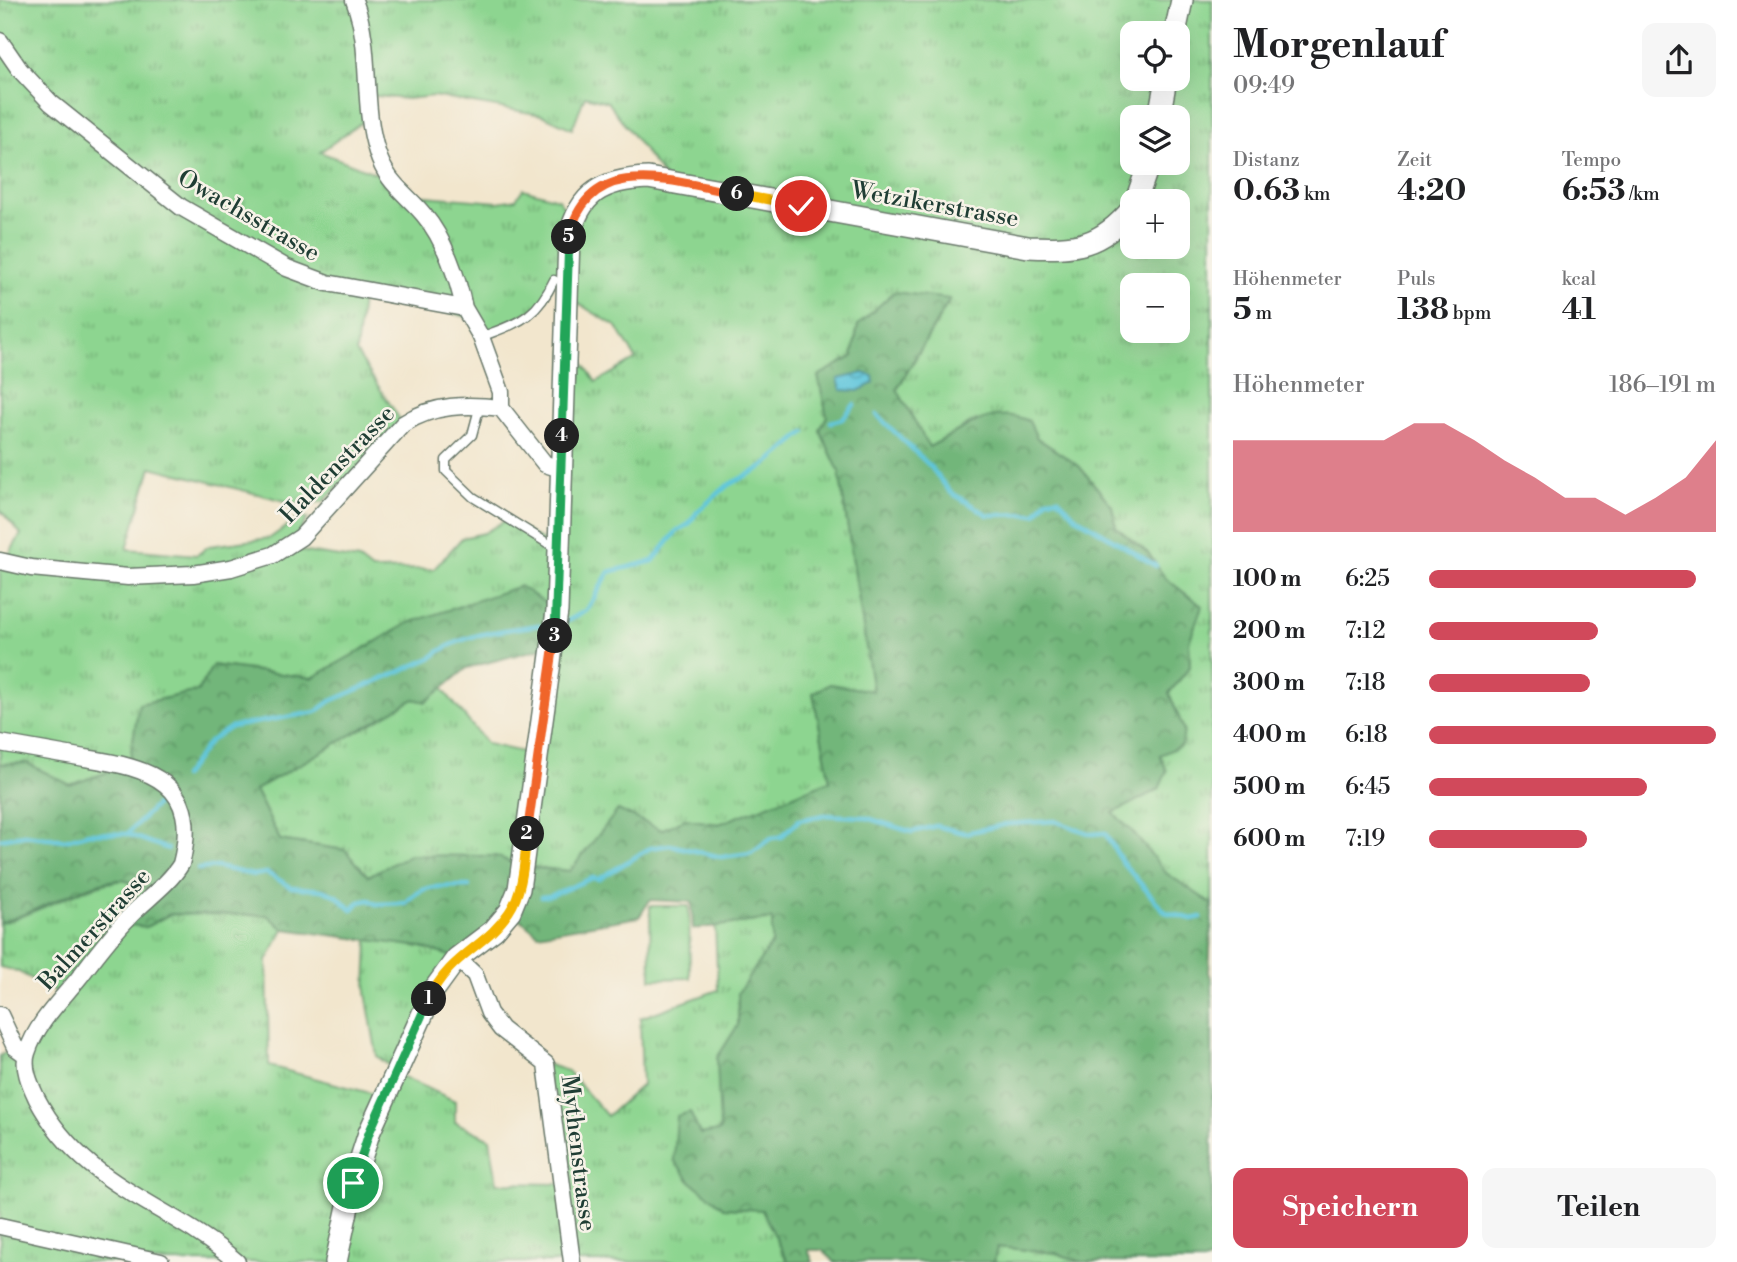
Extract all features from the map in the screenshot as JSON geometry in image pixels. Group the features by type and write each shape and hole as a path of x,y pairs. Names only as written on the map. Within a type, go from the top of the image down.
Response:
{"street":[{"path":"354,0 363,25 368,60 369,117 377,153 388,178 424,215 435,232 461,291 464,308 481,337 501,391 501,408 545,464 561,469"},
{"path":"1178,21 1182,0"},
{"name":"Owachsstrasse","path":"0,41 20,70 51,103 181,207 287,268 327,284 464,308"},
{"name":"Wetzikerstrasse","path":"336,1262 353,1183 369,1133 433,991 457,958 494,930 510,911 519,889 554,645 569,238 580,206 610,183 627,179 666,181 1028,247 1060,249 1084,246 1120,224"},
{"name":"Haldenstrasse","path":"0,561 31,569 128,577 193,574 230,568 273,555 301,537 403,424 431,409 480,405 501,408"},
{"name":"Balmerstrasse","path":"0,743 129,765 152,774 172,788 183,808 184,853 177,872 122,924 42,1023 26,1055"},
{"name":"Mythenstrasse","path":"457,958 475,975 489,1013 501,1029 546,1065 572,1262"},
{"path":"0,1015 15,1047 26,1055 32,1088 48,1118 67,1144 117,1186 203,1235 237,1262"},
{"path":"0,1226 161,1262"}],"lane":[{"path":"481,337 520,322 543,304 554,280"},
{"path":"480,405 472,435 446,460 446,471 473,497 559,550"}],"green space":[{"path":"0,0 1212,0 1212,904 1166,873 1112,813 1159,789 1160,755 1184,730 1169,693 1190,667 1189,642 1202,606 1165,578 1149,554 1116,527 1112,506 1079,466 1037,438 976,420 929,447 897,390 950,300 894,292 858,325 852,357 818,376 827,416 820,431 839,471 873,692 830,684 813,693 830,781 719,824 685,819 661,830 618,810 571,871 410,855 368,876 345,850 280,840 255,790 414,699 426,702 441,687 487,744 536,755 554,645 409,623 312,678 213,665 198,691 139,704 129,765 70,785 27,763 0,764 0,561 8,556 21,534 0,510","holes":["367,95 407,99 433,96 542,115 572,129 585,96 608,102 666,180 595,191 573,219 558,199 523,189 516,199 498,202 401,194 388,178 320,152 369,117","560,272 566,296 617,327 636,359 596,382 565,336 558,549 506,520 484,533 462,538 434,569 372,570 359,560 290,547 308,518 300,517 270,538 209,546 197,555 127,549 151,467 293,503 323,502 403,424 356,352 363,290 471,318 481,337 543,304"]},
{"path":"894,292 950,299 897,389 929,447 989,417 1015,417 1029,421 1037,438 1079,466 1112,506 1116,527 1149,554 1165,578 1202,606 1189,642 1190,667 1169,693 1184,730 1182,745 1160,755 1167,771 1159,789 1113,813 1132,831 1166,873 1212,904 1209,972 1212,983 1212,1259 1203,1262 1082,1262 1056,1253 997,1247 994,1262 835,1262 822,1250 808,1250 813,1262 788,1262 762,1210 724,1208 690,1181 674,1160 677,1116 690,1112 700,1134 720,1131 717,1058 738,1025 738,993 772,943 772,919 693,929 692,902 650,900 639,917 538,934 510,911 457,958 421,947 284,929 267,915 170,914 146,927 122,924 153,891 122,880 79,890 0,923 0,764 27,763 70,785 129,765 139,704 198,691 213,665 312,678 409,623 520,586 557,611 554,645 467,668 426,702 414,699 255,790 280,840 345,850 368,876 410,855 496,856 523,867 570,871 618,810 661,830 685,819 719,824 830,781 813,693 830,684 873,691 839,471 820,430 827,416 818,376 852,357 858,325"},
{"path":"123,880 154,891 146,927 170,914 267,915 284,929 267,961 269,1066 385,1097 395,1073 455,1101 455,1122 490,1139 497,1183 563,1184 546,1064 568,1071 607,1116 642,1085 640,1018 718,990 715,926 772,919 772,943 738,993 738,1025 717,1058 721,1131 700,1134 724,1208 762,1209 788,1262 0,1262 0,1056 15,1047 25,1055 64,996 17,971 0,967 0,923 76,893"},
{"path":"650,906 689,906 690,978 651,979"},
{"path":"368,938 421,947 457,958 396,1071 377,1056 366,993"},
{"path":"997,1247 1056,1253 1082,1262 994,1262"}],"water":[{"path":"864,373 873,376 874,383 858,391 841,390 838,379"}],"waterway":[{"path":"831,422 842,419 854,405"},
{"path":"877,415 930,466 950,492 988,515 1036,514 1047,499 1058,498 1076,517 1156,566"},
{"path":"564,623 587,610 609,572 653,561 676,532 689,524 697,512 728,485 763,467 805,432"},
{"path":"183,777 210,741 231,727 316,712 331,701 431,658 455,643 482,634 539,625"},
{"path":"0,839 24,835 65,840 89,833 127,834 161,800"},
{"path":"541,897 550,896 592,878 599,879 650,848 670,845 721,857 751,853 771,838 781,837 799,820 824,815 864,817 912,832 936,826 965,833 1008,824 1055,821 1091,834 1105,833 1122,862 1165,912 1192,919 1201,917"},
{"path":"127,834 168,849"},
{"path":"198,869 217,867 254,875 267,873 291,887 322,890 337,896 352,910 359,902 369,900 376,904 406,903 412,896 427,889 469,886"}],"route":[{"path":"353,1183 369,1133 433,991 457,958 494,930 510,911 519,889 557,611 567,269 573,219 580,206 595,191 610,183 627,179 648,178 801,206"}]}
